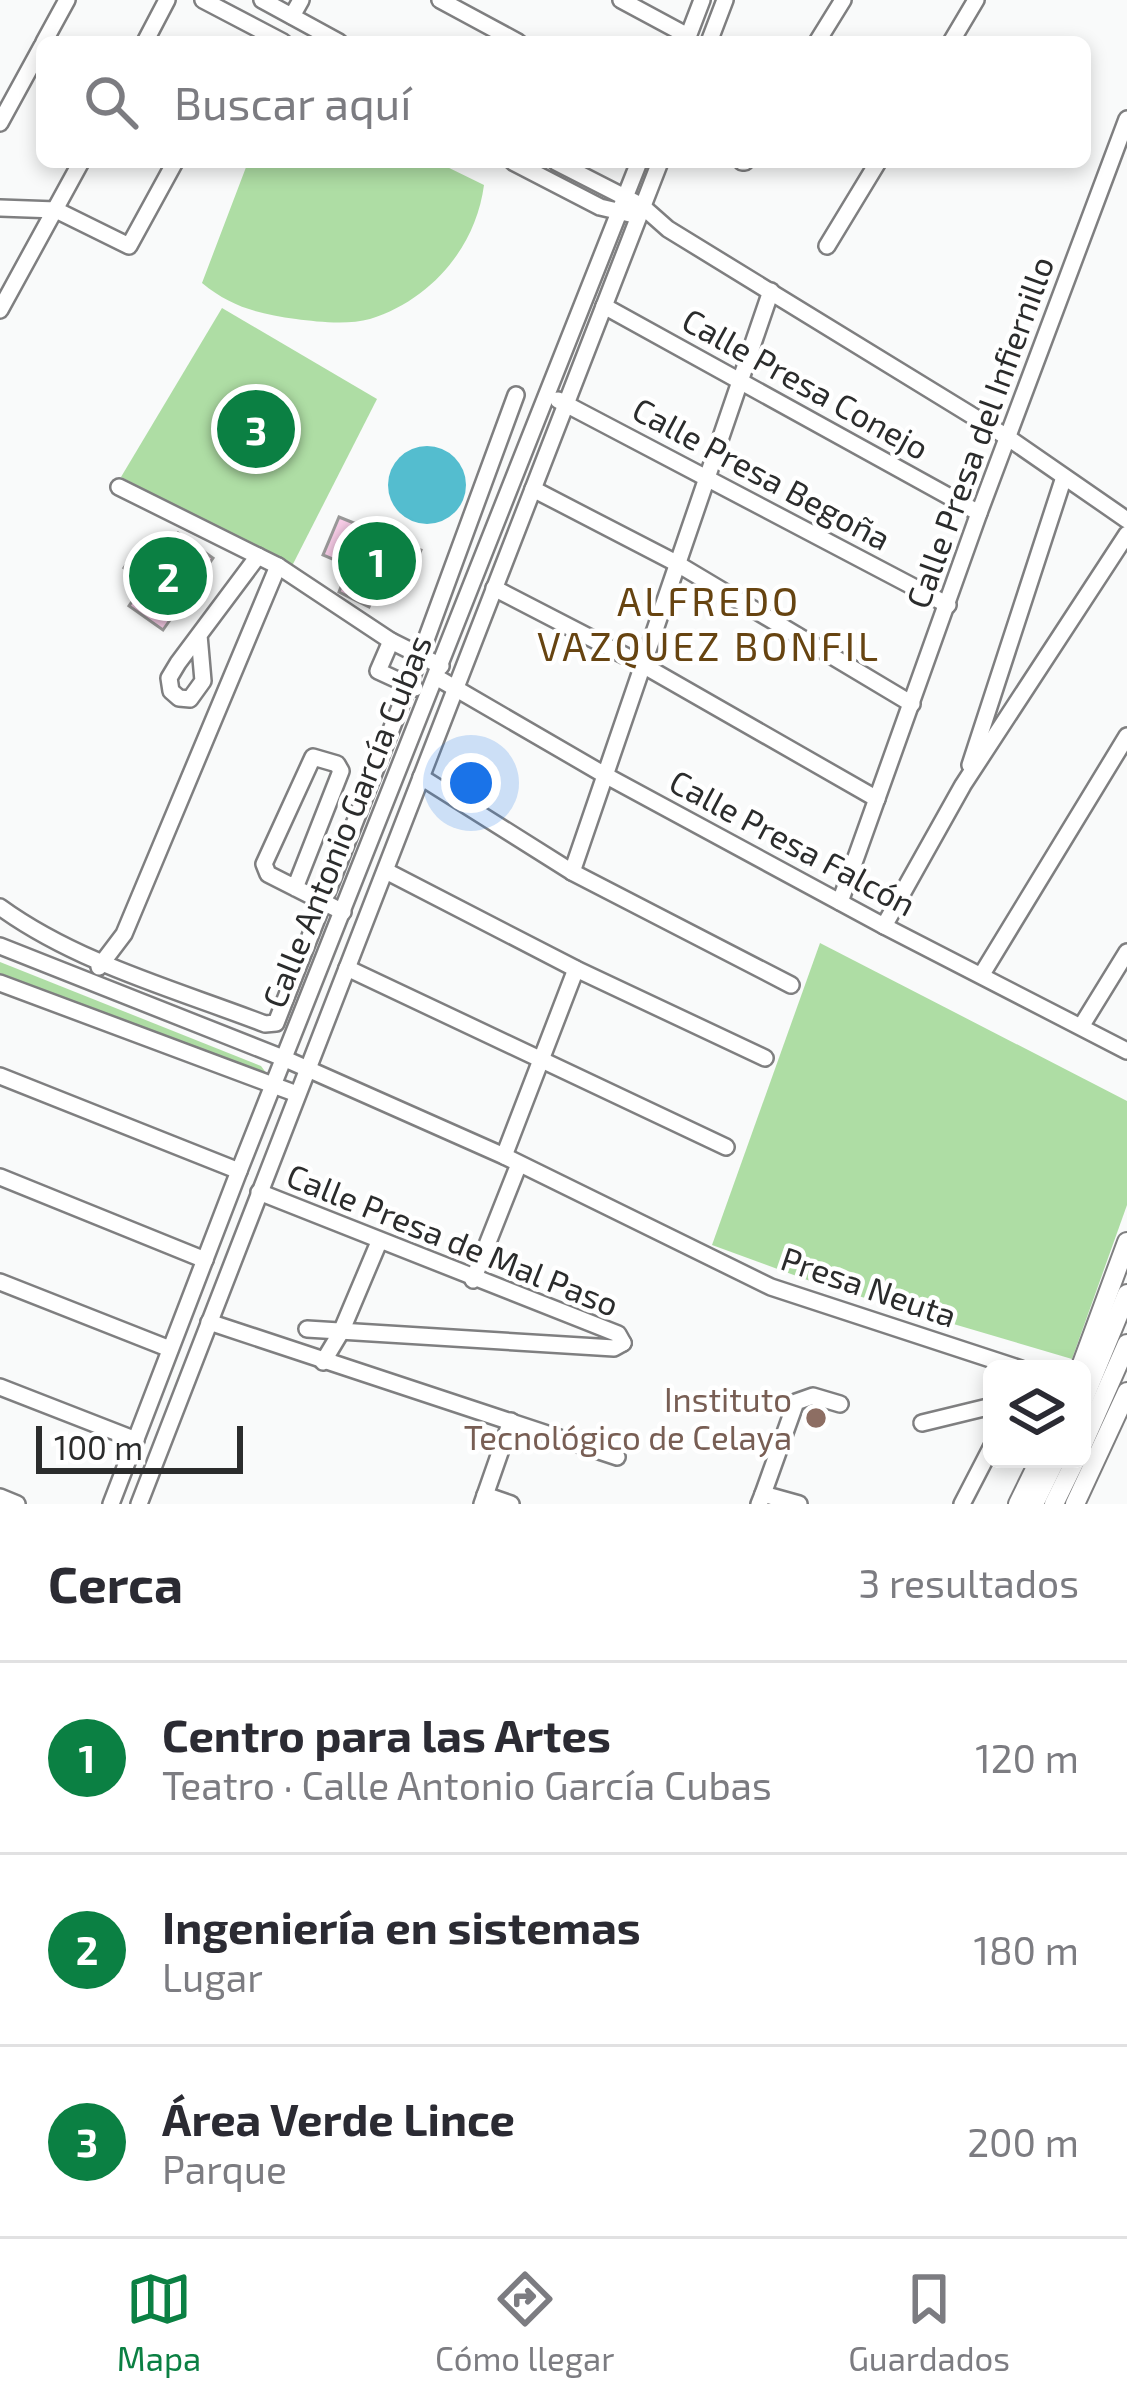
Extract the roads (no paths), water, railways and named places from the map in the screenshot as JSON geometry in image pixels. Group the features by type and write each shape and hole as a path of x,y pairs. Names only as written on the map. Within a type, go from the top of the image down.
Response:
{"main road":[{"path":"1083,1360 1127,1242"},
{"path":"1091,1382 1127,1294"},
{"path":"1091,1426 1127,1344"},
{"path":"1076,1504 1121,1426 1127,1392"},
{"path":"1018,1504 1036,1468"},
{"path":"1034,1504 1052,1468"},
{"path":"1054,1504 1072,1468"}],"street":[{"path":"47,36 67,0"},
{"path":"148,36 167,0"},
{"path":"203,0 271,36"},
{"path":"262,0 328,36"},
{"path":"292,16 301,0"},
{"path":"440,0 507,36"},
{"path":"621,0 682,36"},
{"path":"688,36 701,0"},
{"path":"711,36 725,0"},
{"path":"955,36 976,0"},
{"path":"820,36 839,4"},
{"path":"244,36 250,25"},
{"path":"0,124 36,57"},
{"name":"Calle Presa del Infiernillo","path":"840,902 1007,437 1120,163 1127,119"},
{"path":"0,310 79,168"},
{"path":"0,208 56,210 129,246 172,168"},
{"path":"525,168 600,207 622,205"},
{"path":"565,168 1007,437 1127,520"},
{"name":"Calle Antonio García Cubas","path":"111,1504 637,168"},
{"name":"Calle Antonio García Cubas","path":"139,1504 658,168"},
{"path":"827,246 874,168"},
{"path":"572,872 771,291"},
{"name":"Calle Presa Conejo","path":"604,306 979,513"},
{"name":"Calle Presa Begoña","path":"547,394 948,605"},
{"path":"0,907 68,947 265,1024 275,1023 409,685 516,395"},
{"path":"963,785 1064,477"},
{"name":"Calle Presa Falcón","path":"119,487 278,566 420,656 458,687 603,774 1127,1051"},
{"path":"533,489 676,563 912,704"},
{"path":"884,926 963,785 1127,534"},
{"path":"199,635 258,556"},
{"path":"91,982 124,934 278,566"},
{"path":"494,588 641,664 877,800"},
{"path":"391,641 378,670 429,694"},
{"path":"982,974 1127,736"},
{"path":"295,888 341,771 338,764 313,757 264,864 268,874 295,888 322,902 343,912"},
{"path":"421,777 572,872 791,985"},
{"path":"386,871 576,969 765,1058"},
{"name":"Presa Neuta","path":"0,946 283,1058 512,1160 771,1287 994,1360"},
{"path":"58,969 68,947"},
{"path":"1082,1025 1127,952"},
{"path":"347,968 726,1147"},
{"path":"473,1280 576,969"},
{"path":"0,982 297,1094"},
{"path":"0,1076 239,1171"},
{"path":"0,1177 205,1260"},
{"name":"Calle Presa de Mal Paso","path":"259,1192 618,1334 623,1343 614,1348 340,1332"},
{"path":"323,1362 379,1241"},
{"path":"0,1282 170,1349"},
{"path":"209,1322 617,1457"},
{"path":"308,1329 340,1332"},
{"path":"0,1387 136,1440"},
{"path":"800,1504 761,1499 796,1402 813,1396 840,1404"},
{"path":"922,1423 983,1408"},
{"path":"511,1421 483,1499 511,1504"},
{"path":"962,1504 983,1463"},
{"path":"0,1497 17,1504"}],"water":[{"path":"427,446 454,458 466,485 454,512 427,524 400,512 388,485 400,458"}],"place":[{"name":"Área Verde Lince","path":"256,429"},
{"name":"Centro para las Artes","path":"377,561"},
{"name":"Ingeniería en sistemas","path":"168,576"},
{"name":"Instituto Tecnológico de Celaya","path":"816,1418"}],"district":[{"name":"ALFREDO VAZQUEZ BONFIL","path":"709,622"}]}
